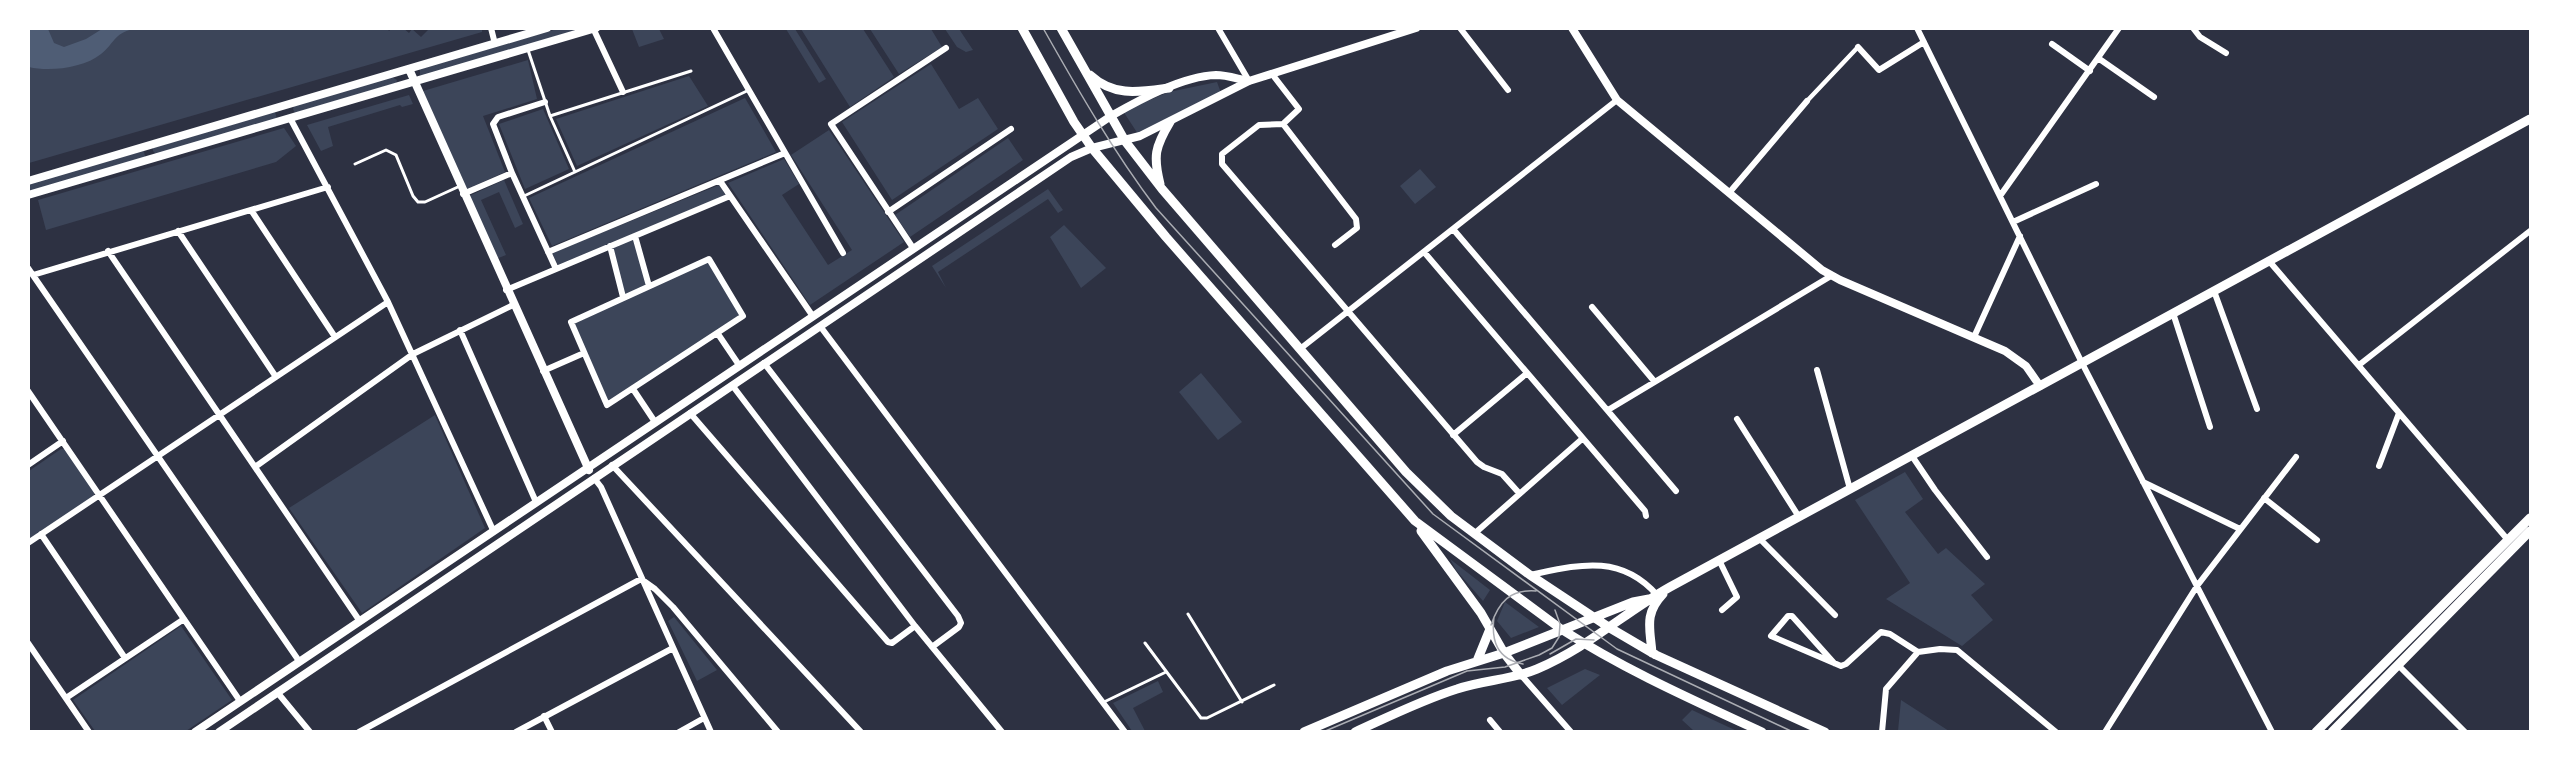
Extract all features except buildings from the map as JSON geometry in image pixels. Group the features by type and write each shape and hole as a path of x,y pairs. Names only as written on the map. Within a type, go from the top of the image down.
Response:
{"main road":[{"path":"1022,28 1092,148 1415,521 1521,675"},
{"path":"1061,28 1125,141 1162,189 1419,486 1442,508 1530,574 1594,618 1652,653 1825,732"},
{"path":"1084,69 1103,86 1119,92 1169,88"},
{"path":"1355,732 1455,689 1521,675 1585,645 1670,587 2530,118"},
{"path":"1162,189 1155,157 1159,141 1170,122"},
{"path":"2316,732 2530,518"},
{"path":"1415,521 1585,645 1660,686 1762,732"},
{"path":"2332,732 2530,531"},
{"path":"1652,653 1650,611 1670,587"},
{"path":"1304,732 1447,671 1504,653 1561,629 1633,602 1653,597"},
{"path":"1477,661 1490,629"},
{"path":"2381,667 2389,674"}],"street":[{"path":"491,28 495,44"},
{"path":"28,181 547,28"},
{"path":"713,28 843,253"},
{"path":"1218,28 1249,81"},
{"path":"219,732 1066,161 1092,148 1125,141 1170,122 1249,81 1416,28"},
{"path":"1460,28 1508,90"},
{"path":"1572,28 1617,100 1831,276 1974,337 2017,358 2033,374 2040,386"},
{"path":"1917,28 2082,363 2272,732"},
{"path":"2000,196 2119,28"},
{"path":"2193,28 2200,37 2226,53"},
{"path":"28,195 594,29 623,92"},
{"path":"1730,193 1807,101 1858,47 1879,70 1924,42"},
{"path":"2052,44 2090,71"},
{"path":"913,248 831,124 946,48"},
{"path":"2098,58 2154,97"},
{"path":"410,69 413,82 506,290 587,467 600,487 711,732"},
{"path":"1272,74 1299,105 1297,112 1283,124 1259,125 1222,154 1221,159 1477,462 1502,474 1519,493"},
{"path":"195,732 1098,124 1169,88 1208,76 1220,75 1249,81"},
{"path":"1300,349 1617,100"},
{"path":"545,102 498,117 493,124 512,173 556,269"},
{"path":"286,105 290,118 388,302 493,530"},
{"path":"1283,124 1356,219 1357,228 1335,245"},
{"path":"888,212 1011,129"},
{"path":"148,146 152,159"},
{"path":"548,252 785,153"},
{"path":"462,190 512,173"},
{"path":"720,181 820,326 1125,732"},
{"path":"2013,222 2096,184"},
{"path":"33,275 328,187"},
{"path":"506,290 730,196"},
{"path":"251,210 335,337"},
{"path":"1453,229 1676,491"},
{"path":"178,231 276,377"},
{"path":"2359,365 2530,231"},
{"path":"635,236 649,286"},
{"path":"1974,337 2020,236"},
{"path":"610,246 623,297"},
{"path":"108,251 359,620"},
{"path":"1424,252 1645,511 1646,516"},
{"path":"709,259 743,316 607,405 571,322 649,286 709,259"},
{"path":"2270,261 2508,540"},
{"path":"28,268 299,661"},
{"path":"1608,410 1831,276"},
{"path":"2214,291 2257,409"},
{"path":"28,543 388,302"},
{"path":"255,467 413,354 513,305"},
{"path":"1592,307 1654,381"},
{"path":"2173,314 2210,427"},
{"path":"460,330 536,502"},
{"path":"718,334 739,365"},
{"path":"543,371 584,353"},
{"path":"765,363 958,616 961,623 959,627 932,647"},
{"path":"1817,370 1850,489"},
{"path":"1454,435 1526,374"},
{"path":"732,385 915,626 1002,732"},
{"path":"633,389 655,422"},
{"path":"28,392 240,701"},
{"path":"690,413 888,642 892,642 915,626"},
{"path":"2379,466 2399,413"},
{"path":"1737,419 1799,518"},
{"path":"1474,534 1582,439"},
{"path":"28,465 63,441"},
{"path":"1912,456 1935,490 1988,557"},
{"path":"2104,732 2197,586 2296,457"},
{"path":"612,465 861,732"},
{"path":"2143,481 2240,529"},
{"path":"2264,498 2317,540"},
{"path":"41,534 125,658"},
{"path":"1759,538 1835,615"},
{"path":"1719,560 1737,597 1722,610"},
{"path":"1530,574 1578,566 1615,567 1639,578 1653,597"},
{"path":"359,732 641,579"},
{"path":"641,579 673,607 778,732"},
{"path":"1834,663 1792,616 1788,616 1771,636 1834,663 1841,666 1881,632 1890,634 1918,652 1946,649 1961,652 2056,732"},
{"path":"66,698 184,619"},
{"path":"28,643 89,732"},
{"path":"516,732 673,648"},
{"path":"1882,732 1886,689 1918,652"},
{"path":"2398,665 2465,732"},
{"path":"1521,675 1571,732"},
{"path":"277,692 310,732"},
{"path":"544,716 552,732"},
{"path":"679,732 704,718"},
{"path":"1490,720 1500,732"}],"lane":[{"path":"528,49 550,116 575,172"},
{"path":"550,116 691,70"},
{"path":"523,196 749,90"},
{"path":"355,164 386,150 391,151 396,155 413,196 418,202 425,202 462,190"},
{"path":"1188,614 1242,702"},
{"path":"1145,643 1201,718 1207,718 1275,685"},
{"path":"1104,702 1166,672"}],"shaded area":[{"path":"29,28 48,29 54,43 64,47 86,39 102,29 133,29 118,36 106,50 94,59 76,66 46,69 29,67"},
{"path":"387,28 389,31 403,28 409,33 412,29 421,37 429,29 482,29 482,32 29,163 29,29"},
{"path":"557,29 579,29 422,77 420,75 420,69"},
{"path":"632,29 659,29 664,39 639,47"},
{"path":"786,29 795,29 826,79 819,83"},
{"path":"801,29 863,29 894,77 850,107"},
{"path":"870,29 931,29 942,47 899,74"},
{"path":"945,29 959,29 973,50 966,52 957,47"},
{"path":"528,60 537,99 483,116 505,172 467,189 423,91"},
{"path":"931,64 959,109 978,98 998,129 892,200 842,122"},
{"path":"689,76 708,106 577,166 556,119"},
{"path":"392,77 397,80 396,83 295,113 293,109 294,106"},
{"path":"1217,82 1221,93 1138,134 1123,111 1169,92"},
{"path":"409,95 413,104 402,107 400,105 328,127 333,146 321,151 307,125"},
{"path":"745,98 776,152 552,246 529,198"},
{"path":"543,109 569,169 525,189 499,124"},
{"path":"275,112 277,119 157,155 153,151 153,148"},
{"path":"284,128 296,146 276,162 46,230 38,200"},
{"path":"829,130 904,242 810,305 728,183 784,159 799,184 782,195 828,265 852,250 791,155"},
{"path":"1008,138 1023,160 910,237 895,215"},
{"path":"144,151 145,157 29,192 29,183"},
{"path":"1420,169 1436,187 1415,204 1400,186"},
{"path":"504,180 523,224 515,228 499,192 481,200 506,255 496,259 469,196"},
{"path":"719,185 726,195 558,265 552,253"},
{"path":"1048,189 1063,210 1058,213 1048,199 938,272 946,288 932,266"},
{"path":"1064,225 1106,268 1081,288 1050,237"},
{"path":"634,238 648,288 708,262 740,315 608,401 574,324 625,299 612,247"},
{"path":"1201,373 1242,422 1218,440 1179,392"},
{"path":"435,415 485,528 362,613 289,508"},
{"path":"61,449 66,449 94,491 94,497 29,541 29,471"},
{"path":"1905,472 1923,499 1905,512 1938,554 1946,548 1985,584 1971,595 1993,620 1962,646 1886,599 1910,583 1855,500"},
{"path":"1450,559 1490,590 1483,601 1456,570"},
{"path":"1505,602 1539,627 1511,638 1497,621"},
{"path":"674,617 717,670 697,681 668,621"},
{"path":"181,626 232,700 186,731 95,731 73,700"},
{"path":"1585,669 1600,675 1562,705 1547,688"},
{"path":"1158,681 1163,692 1133,708 1145,731 1132,731 1113,703"},
{"path":"1901,700 1949,731 1898,731"},
{"path":"1692,710 1737,731 1694,731 1682,720"}],"tram line":[{"path":"1043,28 1111,142 1156,208 1433,514 1617,649 1793,732"},
{"path":"1491,625 1502,604 1512,595 1519,592 1536,591"},
{"path":"1323,732 1467,671 1505,667 1539,655 1552,648 1559,637 1560,624 1555,610"},
{"path":"1494,617 1494,634 1498,648 1507,658 1523,664"},
{"path":"1550,654 1576,639 1594,640"}]}
